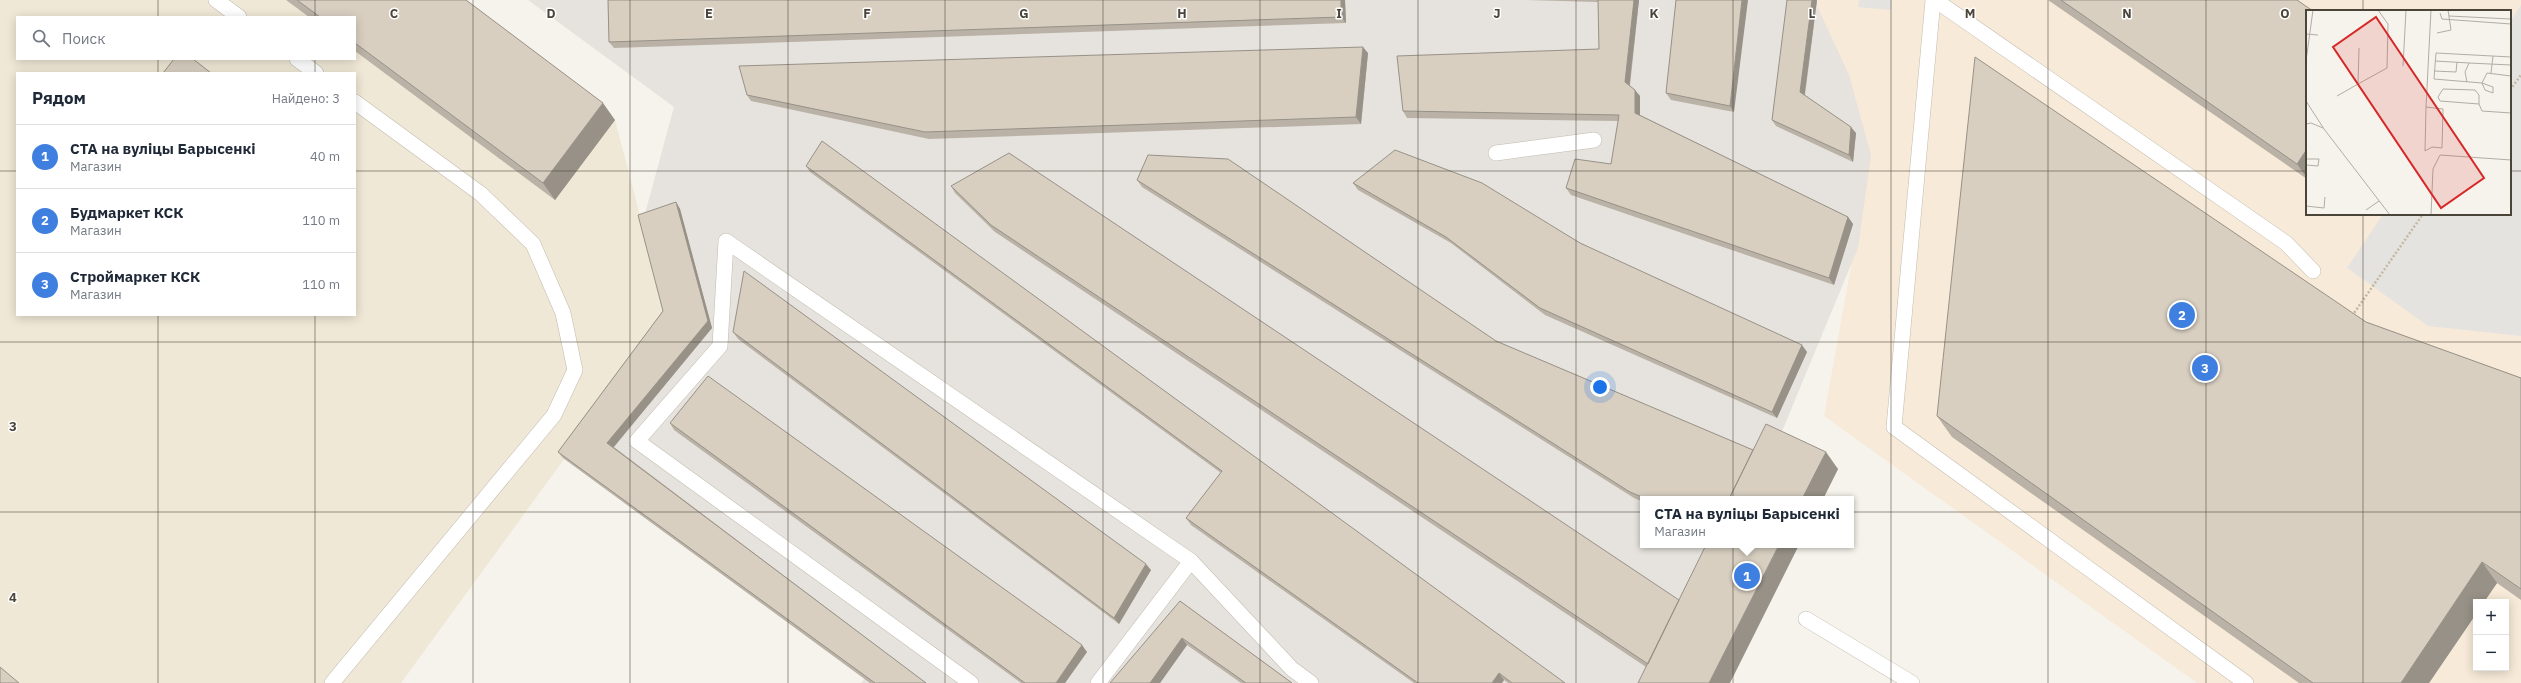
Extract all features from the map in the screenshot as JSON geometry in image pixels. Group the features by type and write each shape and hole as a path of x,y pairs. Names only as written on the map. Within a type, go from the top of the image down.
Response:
{"lane":[{"path":"216,0 238,16"},
{"path":"2246,683 1894,427 1934,0 2286,243 2313,272"},
{"path":"298,60 315,72"},
{"path":"332,683 554,415 575,370 563,312 533,244 481,194 356,103"},
{"path":"1496,153 1594,140"},
{"path":"971,683 637,441 720,346 726,240 1191,561 1292,669 1312,683"},
{"path":"1098,683 1191,561"},
{"path":"1806,619 1912,683"}],"path":[{"path":"2511,89 2521,75"},
{"path":"2351,316 2422,215"}],"shaded area":[{"path":"0,0 455,0 615,120 667,318 401,683 0,683"},
{"path":"528,0 1817,0 1817,6 1849,75 1871,155 1858,248 1778,441 1650,496 1640,496 1640,548 1726,548 1659,683 861,683 865,678 563,458 643,221 674,107"},
{"path":"1817,0 2521,0 2521,683 2197,683 1824,416 1871,155 1817,6"},
{"path":"1859,0 1892,0 1891,10 1858,7"},
{"path":"2521,5 2521,336 2428,326 2347,268 2382,215 2511,215 2511,20"}],"building":[{"path":"297,0 466,0 603,103 543,183 356,44 356,16 319,16"},
{"path":"608,0 1341,0 1341,17 609,42"},
{"path":"1598,0 1634,0 1625,82 1635,90 1635,113 1848,217 1829,278 1566,188 1575,159 1611,164 1619,115 1403,111 1397,56 1599,49"},
{"path":"1676,0 1742,0 1730,106 1666,93"},
{"path":"1787,0 1812,0 1800,92 1851,127 1849,155 1772,120"},
{"path":"2061,0 2297,0 2312,10 2306,10 2306,150 2297,164"},
{"path":"1363,47 1356,117 925,132 747,95 739,66"},
{"path":"1975,57 2366,322 2521,378 2521,589 2482,562 2401,683 2313,683 1937,416"},
{"path":"173,60 194,60 210,72 164,72"},
{"path":"822,141 1565,683 1512,683 1499,673 1492,683 1418,683 1186,518 1222,471 806,166"},
{"path":"1395,150 1482,183 1580,243 1802,345 1772,412 1540,308 1446,237 1353,183"},
{"path":"1009,153 1679,600 1648,664 991,225 951,186"},
{"path":"1148,155 1228,159 1496,341 1753,450 1730,496 1640,496 1630,492 1137,180"},
{"path":"676,202 708,321 607,443 926,683 875,683 558,452 663,311 638,215"},
{"path":"744,271 1146,564 1114,618 733,332"},
{"path":"708,376 1082,645 1056,683 1025,683 670,423"},
{"path":"1766,424 1826,452 1804,496 1730,496"},
{"path":"1705,548 1777,548 1709,683 1638,683"},
{"path":"1180,601 1292,683 1246,683 1182,638 1150,683 1110,683"},
{"path":"0,667 19,683 0,683"}],"place":[{"name":"Будмаркет КСК","path":"2182,315"},
{"name":"Строймаркет КСК","path":"2205,368"},
{"name":"СТА на вуліцы Барысенкі","path":"1747,576"}]}
